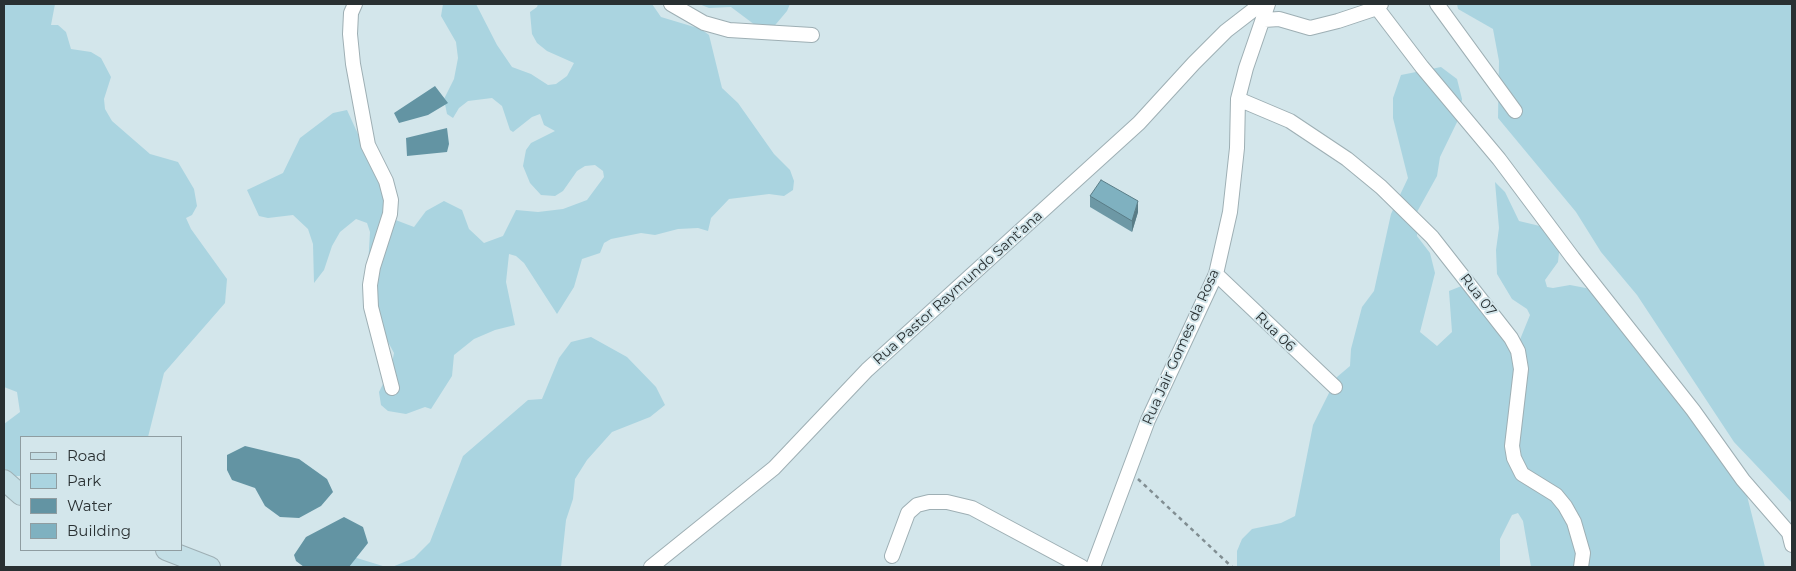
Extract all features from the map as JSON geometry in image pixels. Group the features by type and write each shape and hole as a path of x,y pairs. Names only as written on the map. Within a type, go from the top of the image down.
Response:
{"street":[{"path":"354,4 351,13 350,34 353,64 368,145 386,181 391,200 390,214 372,267 370,285 371,307 392,388"},
{"path":"671,4 704,23 729,30 812,35"},
{"name":"Rua Pastor Raymundo Sant’ana","path":"651,567 774,468 867,370 1138,123 1194,62 1226,32 1261,4"},
{"name":"Rua Jair Gomes da Rosa","path":"1093,567 1148,420 1216,274 1230,212 1237,148 1238,100 1246,68 1268,4"},
{"path":"1437,4 1515,111"},
{"path":"1264,20 1279,19 1310,28 1379,6 1422,67 1499,158 1574,258 1693,410 1742,480 1789,533 1792,545"},
{"name":"Rua 07","path":"1238,100 1290,120 1348,159 1432,237 1511,338 1518,351 1521,369 1512,446 1514,458 1522,474 1556,495 1565,506 1574,522 1583,554 1581,567"},
{"name":"Rua 06","path":"1216,274 1335,387"},
{"path":"4,480 20,494"},
{"path":"892,556 908,513 923,503 947,502 972,508 1082,567"},
{"path":"169,551 210,567"}],"path":[{"path":"1128,470 1232,567"}],"green space":[{"path":"4,4 55,4 51,25 58,25 66,32 71,49 91,52 101,58 111,77 104,99 105,109 112,121 150,154 178,162 194,189 197,206 192,215 186,218 191,229 227,279 225,303 164,373 148,436 20,436 20,476 15,476 4,468 4,424 20,412 17,392 4,387"},
{"path":"443,4 476,4 497,45 512,67 531,74 548,85 556,84 567,76 574,63 547,51 537,43 532,34 530,12 538,4 652,4 661,17 701,29 709,35 722,88 738,103 774,154 790,170 794,181 793,190 784,196 769,194 729,199 711,218 708,231 698,228 678,229 655,235 641,233 611,239 604,243 600,253 582,259 574,287 557,314 524,263 516,256 509,254 506,282 515,325 495,330 474,339 454,355 452,376 431,409 425,407 406,414 388,411 381,405 379,392 391,368 394,353 375,318 368,267 370,232 367,223 356,219 340,232 332,246 324,270 314,283 313,244 308,229 293,215 268,218 259,216 247,190 283,173 300,138 333,113 347,110 378,178 384,200 393,219 414,227 426,211 444,201 462,210 469,229 484,243 503,236 516,210 538,212 563,209 587,200 604,177 603,171 595,165 585,166 577,171 563,191 555,196 541,195 530,183 523,166 526,150 531,143 555,131 544,125 540,114 532,117 513,132 510,130 502,106 492,98 468,101 459,108 453,118 447,114 444,99 454,79 458,58 456,42 441,16"},
{"path":"699,4 790,4 787,11 771,30 759,28 731,7 709,8"},
{"path":"1457,4 1792,4 1792,503 1734,442 1637,295 1601,252 1576,212 1498,118 1499,61 1493,29 1458,9"},
{"path":"1441,67 1457,79 1462,99 1459,118 1440,157 1437,176 1417,212 1417,236 1430,253 1435,273 1420,332 1437,346 1452,332 1449,291 1469,283 1519,342 1530,315 1527,309 1512,299 1497,274 1496,250 1499,228 1495,182 1505,192 1519,221 1544,227 1560,243 1558,262 1545,280 1547,287 1553,288 1570,285 1591,289 1742,476 1765,567 1531,567 1523,521 1518,513 1512,515 1500,539 1500,567 1237,567 1237,551 1242,539 1252,529 1281,523 1295,516 1313,425 1337,377 1350,366 1351,349 1362,307 1374,291 1391,214 1408,178 1393,118 1393,98 1401,75"},
{"path":"591,337 627,357 656,387 665,405 650,417 612,432 587,460 575,479 573,499 566,520 561,567 392,567 414,558 430,542 463,456 528,400 542,399 559,358 571,342"},
{"path":"347,555 386,567 338,567"}],"water":[{"path":"435,86 448,103 428,115 399,123 394,113"},
{"path":"447,128 449,144 447,152 407,156 406,138"},
{"path":"245,446 299,459 327,479 333,492 321,506 299,518 280,517 265,506 255,488 232,480 227,470 227,455"},
{"path":"344,517 363,527 368,543 349,567 304,567 296,561 294,555 306,537"}],"building":[{"path":"1101,180 1138,201 1132,221 1090,196"}]}
